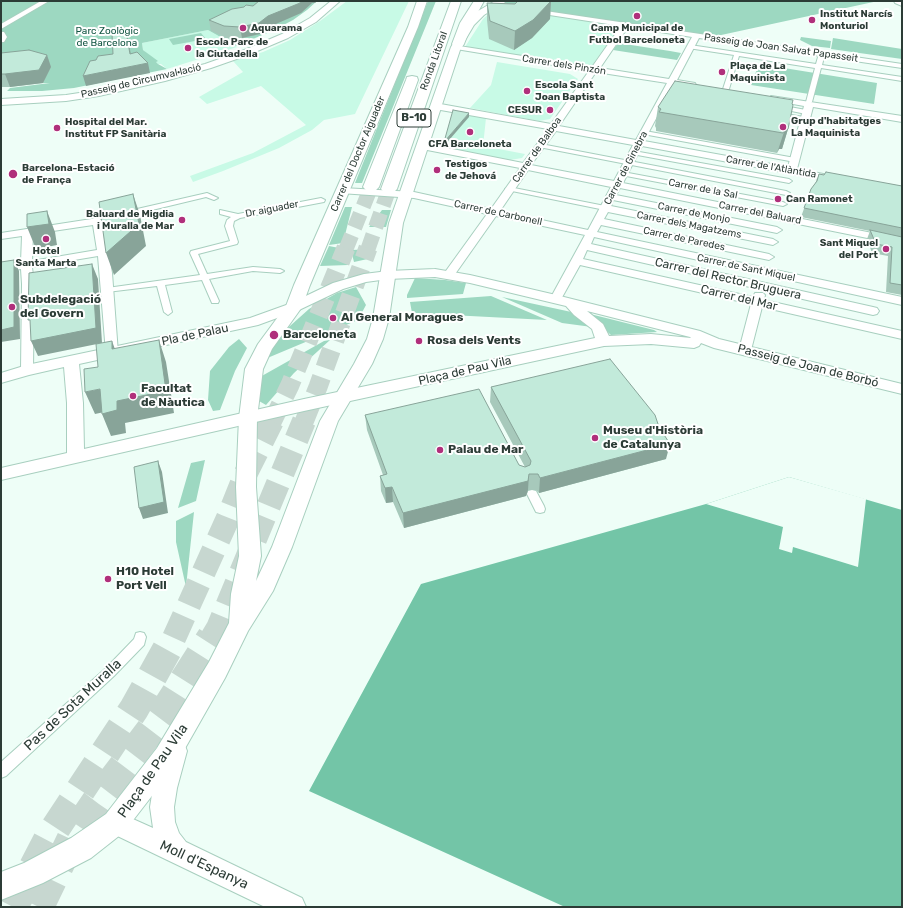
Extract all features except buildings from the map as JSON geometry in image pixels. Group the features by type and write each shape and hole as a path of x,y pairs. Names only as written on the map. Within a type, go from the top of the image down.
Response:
{"highway":[{"path":"457,45 466,23 479,1"},
{"name":"Ronda Litoral","path":"389,189 439,46 454,24 462,2"},
{"name":"Ronda Litoral","path":"371,187 417,67"}],"main road":[{"name":"Carrer del Doctor Aiguader","path":"294,307 302,285 413,27 422,1"},
{"path":"388,274 394,230 457,45 470,23 481,14 501,4"},
{"name":"Plaça de Pau Vila","path":"1,886 33,873 80,848 115,824 166,757 217,670 240,624 262,592 280,553 329,422 363,364 375,339 381,318 388,274"},
{"name":"Plaça de Pau Vila","path":"240,624 242,594 250,556 246,487 250,392 254,369 264,348 294,307"}],"street":[{"path":"1,27 46,1"},
{"name":"Passeig de Circumval·lació","path":"1,97 62,94 159,75 233,52 271,36 313,13 325,1"},
{"name":"Passeig de Circumval·lació","path":"1,102 58,99 99,93 208,66 245,53 285,36 313,20 336,1"},
{"path":"898,1 902,3"},
{"name":"Passeig de Joan Salvat Papasseit","path":"521,9 625,26 902,66"},
{"name":"Carrer de Balboa","path":"449,275 541,146 593,69 625,26"},
{"path":"1,34 3,37 1,40"},
{"name":"Carrer de Ginebra","path":"556,299 696,36"},
{"name":"Carrer dels Pinzón","path":"457,45 593,69 668,91 699,90"},
{"path":"690,48 902,78"},
{"path":"725,90 737,54"},
{"path":"745,350 821,57"},
{"path":"763,96 807,109 887,126"},
{"name":"Carrer de l'Atlàntida","path":"435,106 843,181"},
{"path":"775,107 902,119"},
{"path":"774,114 807,109"},
{"path":"645,133 795,160"},
{"name":"Carrer del Baluard","path":"422,146 902,242"},
{"path":"541,146 786,193"},
{"path":"634,153 790,181"},
{"name":"Carrer de la Sal","path":"623,174 783,204"},
{"path":"510,189 605,208"},
{"path":"343,190 405,194"},
{"path":"202,196 209,191 214,198 223,212 234,242 194,253 206,277 215,302"},
{"name":"Carrer de Carbonell","path":"405,194 591,234"},
{"path":"118,216 207,195 214,198"},
{"name":"Carrer de Monjo","path":"611,196 777,230"},
{"name":"Dr aiguader","path":"223,212 238,216 321,200"},
{"name":"Carrer dels Magatzems","path":"605,208 773,242"},
{"path":"229,226 231,220 238,216"},
{"path":"1,236 102,220 102,273 107,290 112,353"},
{"name":"Carrer de Paredes","path":"598,220 769,257"},
{"path":"1,370 27,370 32,284 26,264 28,232"},
{"name":"Carrer de Sant Miquel","path":"591,234 902,301"},
{"name":"Carrer del Rector Bruguera","path":"584,246 873,311"},
{"path":"1,269 103,252"},
{"name":"Carrer del Mar","path":"577,261 902,335"},
{"path":"107,290 206,277 252,269 280,271"},
{"path":"388,274 435,273 449,275 556,299 572,304 579,312 598,327 604,341"},
{"name":"Plaça de Pau Vila","path":"294,307 338,286 364,278 388,274"},
{"path":"160,283 168,312"},
{"path":"871,328 874,295"},
{"name":"Passeig de Joan de Borbó","path":"572,304 695,334 714,343 902,389"},
{"name":"Pla de Palau","path":"1,378 27,370 236,327 267,318 294,307"},
{"name":"Passeig de Joan de Borbó","path":"588,344 604,341 651,338 691,343 714,343"},
{"name":"Plaça de Pau Vila","path":"248,418 588,344"},
{"path":"71,361 76,458"},
{"path":"1,474 248,418"},
{"path":"532,494 540,509"},
{"name":"Pas de Sota Muralla","path":"1,771 110,672 140,641 140,637"},
{"path":"177,851 169,840 163,822 162,807 165,788 181,733"},
{"name":"Moll d'Espanya","path":"115,824 177,851 293,907"}],"shaded area":[{"path":"347,1 409,1 355,114 324,120 312,130 279,148 193,182 190,176 253,153 306,125 261,86 207,104 199,97 243,72 233,61 263,52 290,40 320,21"},
{"path":"496,7 620,26 591,67 465,47 483,19"},
{"name":"Escola Parc de la Ciutadella","path":"208,30 237,47 167,69 161,64 158,64 143,50 142,43"},
{"name":"Escola Sant Joan Baptista","path":"497,62 570,74 578,79 550,119 539,121 470,108 491,85"},
{"name":"CFA Barceloneta","path":"470,115 486,118 483,146 525,154 522,158 510,160 443,147"},
{"path":"789,477 902,510 902,907 565,907 309,791 421,584 706,504"}],"green space":[{"name":"Parc Zoològic de Barcelona","path":"1,1 317,1 293,20 272,31 236,46 208,30 142,43 143,50 158,61 156,62 158,64 167,69 74,88 42,91 7,91 10,88 50,83 43,83 1,66"},
{"path":"428,1 436,1 362,183 355,183"},
{"path":"878,1 712,37 512,6 504,2"},
{"path":"201,33 206,39 173,45 169,39"},
{"path":"801,37 831,41 830,48 812,46 800,40"},
{"path":"833,38 902,49 902,59 831,49"},
{"path":"618,43 681,53 677,60 613,50"},
{"path":"759,64 877,83 874,104 751,85"},
{"path":"345,207 352,207 343,243 329,245"},
{"path":"382,210 391,210 386,227 369,227"},
{"path":"329,246 349,250 348,265 320,266"},
{"path":"375,249 372,258 354,262 351,250"},
{"path":"415,278 466,283 463,294 407,298"},
{"path":"356,287 366,305 358,320 265,359 281,334 309,309 337,293"},
{"path":"491,296 547,320 412,313 410,302"},
{"path":"502,297 576,313 592,327 562,323"},
{"path":"586,313 654,330 657,332 611,335"},
{"path":"239,339 247,348 235,371 220,410 213,411 208,400 210,371 229,347"},
{"path":"330,340 294,373 266,405 259,401 257,397 260,377 324,341"},
{"path":"205,460 196,501 178,508 191,463"},
{"path":"194,512 186,587 176,542 176,521"}],"pier":[{"path":"789,477 866,499 858,567 793,547 792,553 779,549 783,527 706,504"}],"tunnel":[{"path":"346,249 371,187"},
{"path":"368,249 389,189"},
{"path":"272,422 290,385 346,248"},
{"path":"304,422 368,248"},
{"path":"174,638 228,518 246,473 272,421"},
{"path":"212,638 218,628 304,421"},
{"path":"13,907 49,838 134,709 174,637"},
{"path":"39,907 73,836 96,802 163,714 212,637"}],"place":[{"name":"Camp Municipal de Futbol Barceloneta","path":"637,16"},
{"name":"Institut Narcís Monturiol","path":"812,20"},
{"name":"Aquarama","path":"243,28"},
{"name":"Escola Parc de la Ciutadella","path":"188,48"},
{"name":"Plaça de La Maquinista","path":"722,72"},
{"name":"Escola Sant Joan Baptista","path":"527,91"},
{"name":"CESUR","path":"550,110"},
{"name":"Grup d'habitatges La Maquinista","path":"783,127"},
{"name":"Hospital del Mar. Institut FP Sanitària","path":"57,128"},
{"name":"CFA Barceloneta","path":"470,132"},
{"name":"Testigos de Jehová","path":"437,170"},
{"name":"Barcelona-Estació de França","path":"13,174"},
{"name":"Can Ramonet","path":"778,199"},
{"name":"Baluard de Migdia i Muralla de Mar","path":"182,220"},
{"name":"Hotel Santa Marta","path":"46,239"},
{"name":"Sant Miquel del Port","path":"886,249"},
{"name":"Subdelegació del Govern","path":"12,307"},
{"name":"Al General Moragues","path":"333,318"},
{"name":"Barceloneta","path":"274,335"},
{"name":"Rosa dels Vents","path":"419,341"},
{"name":"Facultat de Nàutica","path":"133,396"},
{"name":"Museu d'Història de Catalunya","path":"595,438"},
{"name":"Palau de Mar","path":"440,450"},
{"name":"H10 Hotel Port Vell","path":"108,579"}]}
